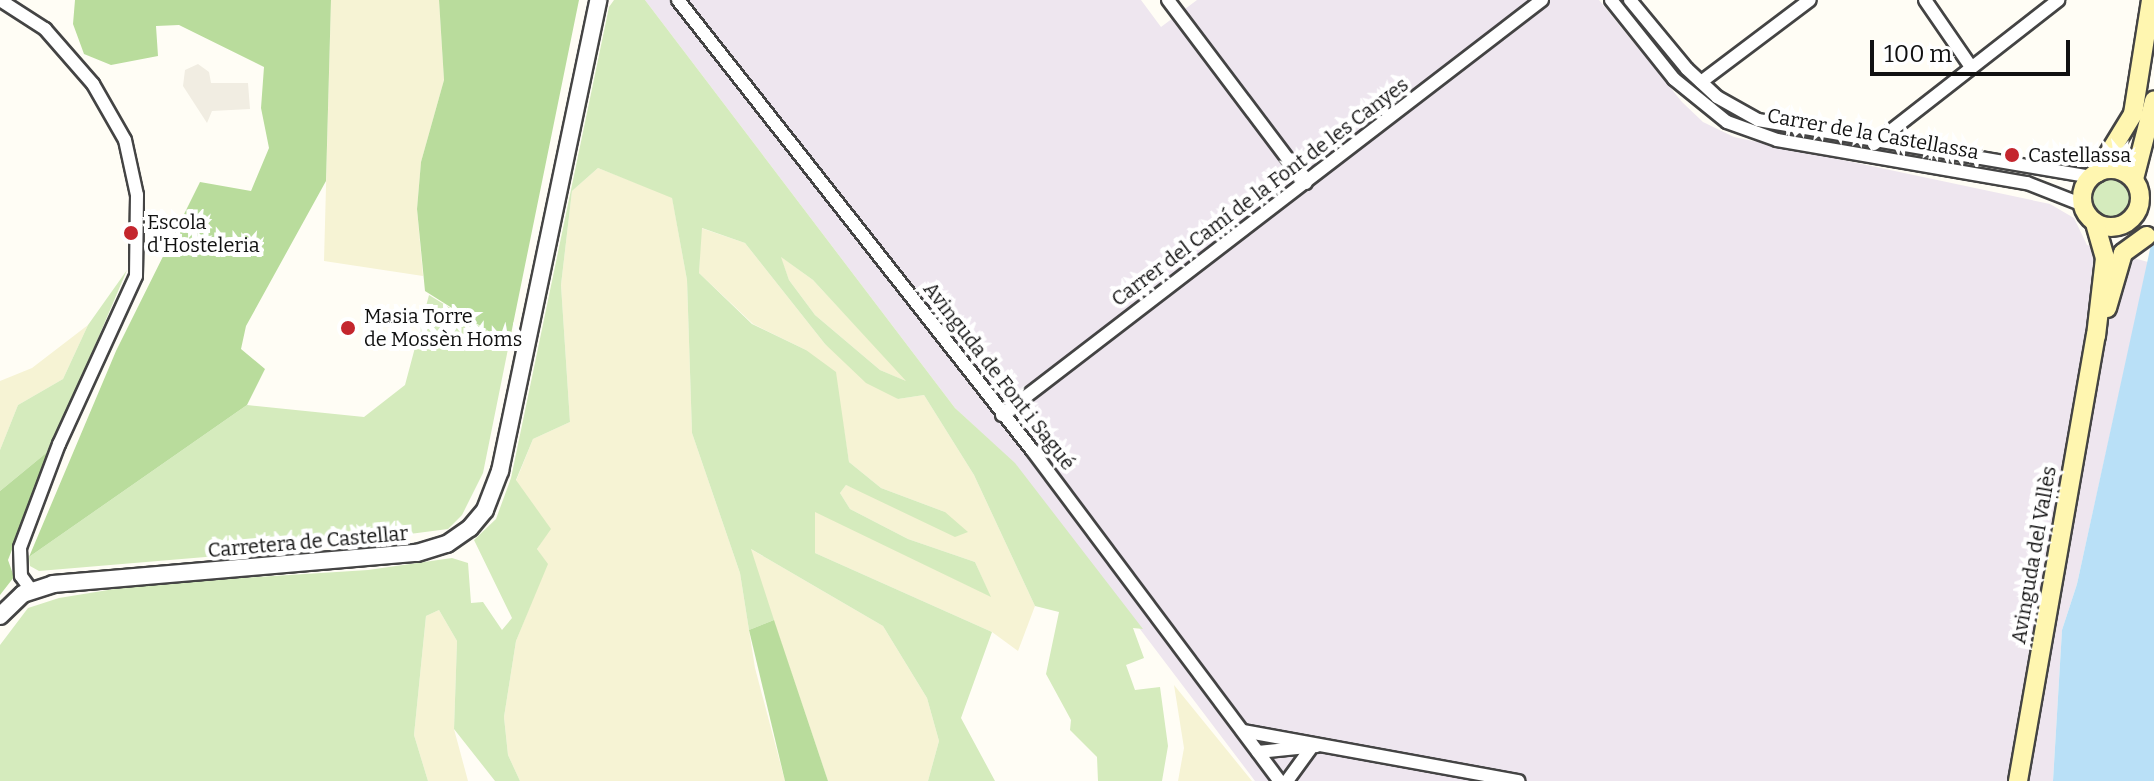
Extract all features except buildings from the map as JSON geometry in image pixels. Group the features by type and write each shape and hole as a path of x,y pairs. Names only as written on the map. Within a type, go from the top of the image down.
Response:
{"main road":[{"path":"2133,114 2129,97 2139,0"},
{"path":"2150,237 2120,226 2095,222 2083,205 2083,190 2133,114 2151,0"},
{"path":"2120,226 2139,207 2154,101"},
{"path":"2094,175 2113,169 2142,186"},
{"name":"Avinguda del Vallès","path":"2018,781 2096,336 2105,258 2095,222"},
{"path":"2120,226 2123,253 2150,237"},
{"name":"Avinguda del Vallès","path":"2096,336 2123,253"}],"street":[{"path":"0,0 45,29 93,84 125,140 137,195 136,276 59,444 20,548 21,576 31,590"},
{"name":"Avinguda de Font i Sagué","path":"679,0 1002,415 1280,781"},
{"path":"1168,0 1306,183"},
{"name":"Carrer del Camí de la Font de les Canyes","path":"1002,415 1542,0"},
{"name":"Carrer de la Castellassa","path":"1611,0 1674,79 1727,122 1788,143 2027,183 2083,205"},
{"name":"Carrer de la Castellassa","path":"1630,0 1701,82 1758,120 1874,144 2094,175"},
{"path":"1701,82 1810,0"},
{"path":"1944,0 1929,4 1971,67"},
{"path":"1874,144 2058,0"},
{"name":"Carretera de Castellar","path":"0,616 31,590 78,581 417,553 447,544 470,528 485,510 500,471 599,2"},
{"path":"1243,731 1315,747 1519,781"},
{"path":"1258,752 1315,747"},
{"path":"1287,781 1315,747"}],"shaded area":[{"path":"331,0 439,0 444,80 421,162 417,209 423,276 324,261"},
{"path":"645,0 1141,0 1161,27 1197,0 1599,0 1682,102 1703,122 1734,137 2050,204 2074,218 2087,245 2148,262 2077,584 2062,630 2053,781 1255,781 1015,464 955,408"},
{"path":"198,64 209,72 211,83 248,83 250,109 212,111 207,123 183,86 185,70"},
{"path":"598,168 672,197 687,280 692,433 740,573 755,668 785,781 520,781 508,755 504,717 516,641 547,564 537,549 550,529 516,481 533,439 570,422 561,285 572,191"},
{"path":"701,228 745,243 825,344 898,399 924,395 974,475 1035,606 1018,651 992,632 815,553 815,511 990,596 975,562 908,539 850,509 840,493 846,485 899,507 945,512 881,488 849,462 843,424 806,350 753,324 699,273"},
{"path":"780,256 813,280 908,382 880,370 815,315 789,280"},
{"path":"88,325 63,379 18,405 0,450 0,381 32,368"},
{"path":"749,548 883,626 927,698 939,741 928,781 828,781"},
{"path":"439,610 457,641 454,729 468,781 428,781 414,735 426,616"},
{"path":"1174,685 1252,781 1178,781 1184,748"}],"green space":[{"path":"75,0 331,0 326,181 246,326 241,349 265,369 247,405 29,557 116,351 200,182 251,191 269,148 261,108 264,67 179,25 156,26 158,56 111,65 84,54 73,24"},
{"path":"439,0 579,0 509,344 425,291 417,209 421,162 444,80"},
{"path":"614,0 645,0 955,408 1015,463 1143,629 1133,628 1144,658 1126,665 1135,690 1160,687 1168,746 1162,781 1098,781 1097,757 1070,730 1071,720 1046,674 1059,612 1035,606 974,475 924,395 898,399 866,383 825,344 745,243 702,228 699,273 752,324 806,350 836,372 849,462 881,488 945,512 968,532 955,537 846,485 840,493 850,509 908,539 975,562 991,597 815,512 815,553 992,632 961,718 995,781 928,781 939,741 927,698 883,626 751,549 774,620 749,630 740,573 692,433 687,280 672,198 598,168 572,191 561,285 570,422 533,439 516,480 551,529 537,549 548,564 516,641 504,717 508,755 520,781 495,781 454,729 457,641 439,610 426,616 414,735 428,781 0,781 0,645 28,608 59,598 145,584 368,570 452,558 468,563 471,603 483,602 502,630 512,618 474,540 496,519 511,478 609,7","holes":["781,257 813,280 906,381 880,370 815,315 789,280"]},
{"path":"2111,177 2126,183 2132,198 2126,213 2111,219 2096,213 2090,198 2096,183"},
{"path":"127,270 51,449 0,491 0,450 18,405 63,379 88,325"},
{"path":"429,295 509,344 483,473 462,515 448,529 287,550 39,571 30,566 29,557 247,405 364,417 405,385"},
{"path":"51,449 8,560 14,577 0,595 0,491"},
{"path":"774,620 828,781 785,781 749,630"}],"water":[{"path":"2154,231 2154,781 2053,781 2062,630 2077,584"}],"place":[{"name":"Castellassa","path":"2012,155"},
{"name":"Escola d'Hosteleria","path":"131,233"},
{"name":"Masia Torre de Mossèn Homs","path":"348,328"}]}
